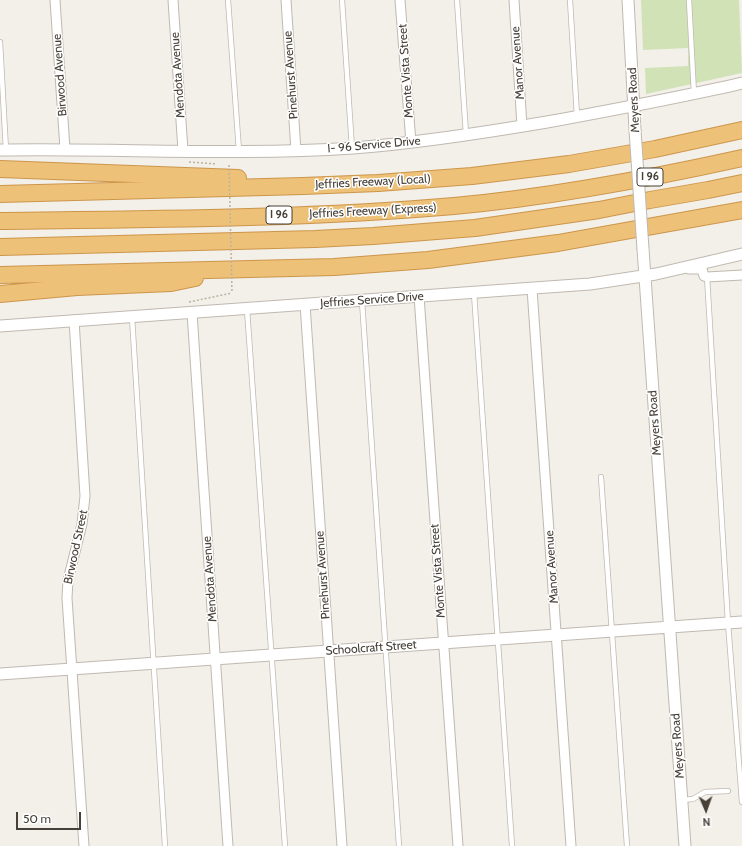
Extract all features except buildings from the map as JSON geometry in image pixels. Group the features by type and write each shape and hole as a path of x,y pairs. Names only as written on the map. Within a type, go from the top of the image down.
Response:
{"highway":[{"name":"Jeffries Freeway (Local)","path":"0,194 303,186 378,183 472,176 569,164 655,149 742,130"},
{"name":"Jeffries Freeway (Express)","path":"0,221 358,213 455,206 516,199 651,177 742,158"},
{"path":"0,170 263,180 303,186"},
{"name":"Jeffries Freeway (Express)","path":"0,247 315,239 475,228 591,211 742,183"},
{"path":"0,275 334,267 428,260 558,243 742,210"},
{"path":"0,294 77,287 171,283 237,270"}],"street":[{"name":"Birwood Avenue","path":"55,0 65,149"},
{"name":"Mendota Avenue","path":"173,0 183,151"},
{"name":"Pinehurst Avenue","path":"286,0 296,151"},
{"name":"Monte Vista Street","path":"400,0 411,142"},
{"name":"Manor Avenue","path":"514,0 522,126"},
{"name":"Meyers Road","path":"628,0 642,249 685,846"},
{"name":"I- 96 Service Drive","path":"3,150 65,149 296,151 352,148 466,136 634,106 742,83"},
{"name":"Jeffries Service Drive","path":"0,326 590,284 644,276 742,254"},
{"path":"684,268 702,269 704,276 707,278 742,275"},
{"name":"Manor Avenue","path":"532,289 571,846"},
{"name":"Monte Vista Street","path":"419,296 458,846"},
{"name":"Pinehurst Avenue","path":"305,304 342,846"},
{"name":"Mendota Avenue","path":"192,313 228,846"},
{"name":"Birwood Street","path":"74,320 85,496 82,524 68,580 67,590 84,846"},
{"name":"Schoolcraft Street","path":"0,674 742,622"}],"lane":[{"path":"228,0 239,151"},
{"path":"342,0 352,148"},
{"path":"457,0 466,136"},
{"path":"570,0 577,116"},
{"path":"689,0 694,94"},
{"path":"0,42 3,150"},
{"path":"707,278 728,623 742,802"},
{"path":"474,293 499,639 512,846"},
{"path":"362,300 399,846"},
{"path":"248,309 285,846"},
{"path":"132,317 165,846"},
{"path":"601,477 627,846"},
{"path":"681,800 694,799 705,792 728,791"}],"path":[{"path":"182,303 232,293 229,165"}],"green space":[{"path":"641,0 739,0 742,73 646,94 645,68 688,66 688,48 643,50"}]}
